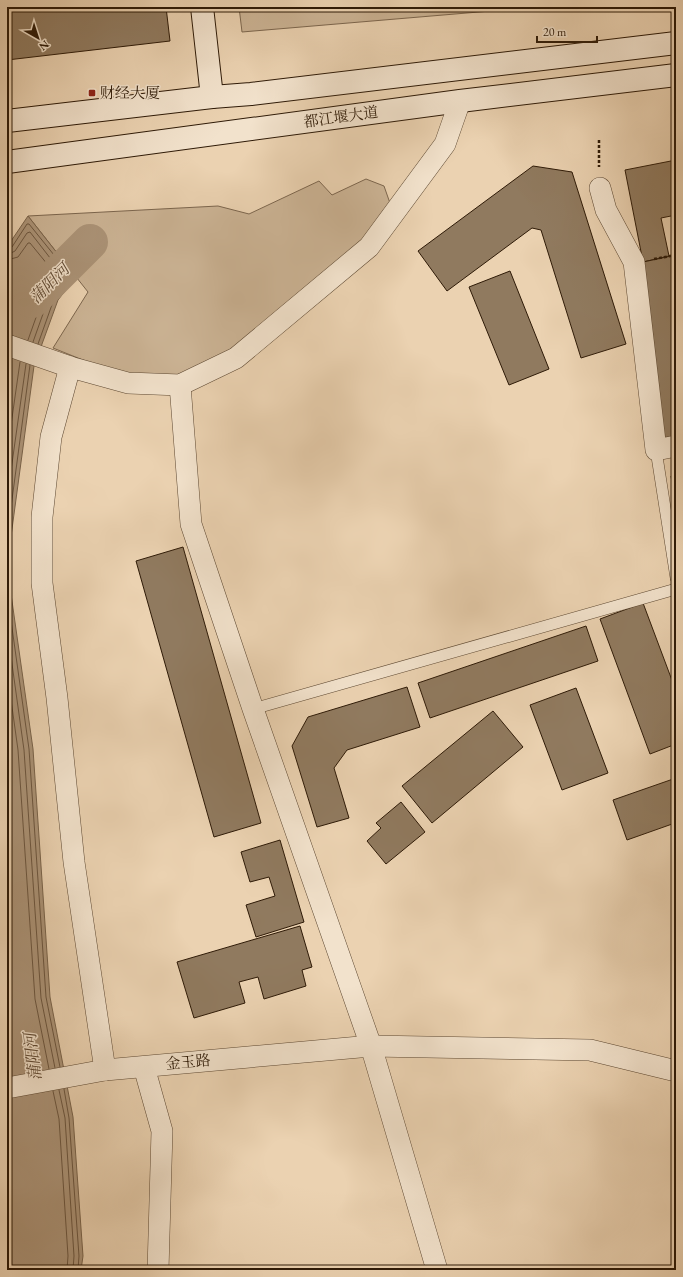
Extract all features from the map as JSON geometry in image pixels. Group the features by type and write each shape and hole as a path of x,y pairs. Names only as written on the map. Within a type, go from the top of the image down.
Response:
{"main road":[{"path":"202,7 212,97"},
{"path":"7,121 212,97 259,93 676,43"},
{"name":"都江堰大道","path":"7,162 460,101 676,75"}],"street":[{"path":"7,345 70,367 128,383 180,385 236,358 369,247 445,144 460,101"},
{"path":"600,188 606,210 634,262 666,448"},
{"path":"70,367 51,437 42,517 42,583 57,698 74,862 105,1070"},
{"path":"180,385 191,524 253,709 371,1046 437,1270"},
{"name":"金玉路","path":"7,1088 105,1070 371,1046 590,1050 676,1071"},
{"path":"144,1067 162,1131 158,1270"}],"lane":[{"path":"666,448 676,578"},
{"path":"253,709 676,589"}],"path":[{"path":"599,140 600,188"}],"shaded area":[{"path":"239,7 538,7 242,32"},
{"path":"366,179 384,186 391,206 379,227 234,355 177,377 129,373 93,364 53,348 88,292 28,216 218,206 249,214 319,181 332,195"}],"water":[{"path":"28,216 76,277 58,300 34,366 7,566 7,247"},
{"path":"7,566 33,749 50,997 73,1117 83,1256 81,1270 7,1270"}],"building":[{"path":"7,7 166,7 170,41 7,60"},
{"path":"676,160 676,215 661,218 669,256 643,262 625,170"},
{"path":"533,166 572,172 626,344 581,358 541,230 532,228 447,291 418,251"},
{"path":"676,255 676,436 664,438 643,262"},
{"path":"510,271 549,369 509,385 469,287"},
{"path":"676,475 676,500 675,501 671,476"},
{"path":"183,547 261,823 214,837 136,561"},
{"path":"643,603 676,691 676,744 650,754 600,619"},
{"path":"586,626 598,661 430,718 418,683"},
{"path":"407,687 420,727 347,750 334,768 349,818 317,827 292,746 308,717"},
{"path":"576,688 608,773 562,790 530,705"},
{"path":"493,711 523,747 432,823 402,786"},
{"path":"676,778 676,826 675,823 627,840 613,800"},
{"path":"401,802 425,832 386,864 367,841 381,828 376,823"},
{"path":"280,840 304,922 256,937 246,905 275,896 269,877 250,882 241,852"},
{"path":"300,926 312,967 302,970 306,986 264,999 258,977 239,982 245,1003 194,1018 177,962"}],"waterway":[{"name":"蒲阳河","path":"32,300 90,242"}],"place":[{"name":"财经大厦","path":"92,93"}]}
